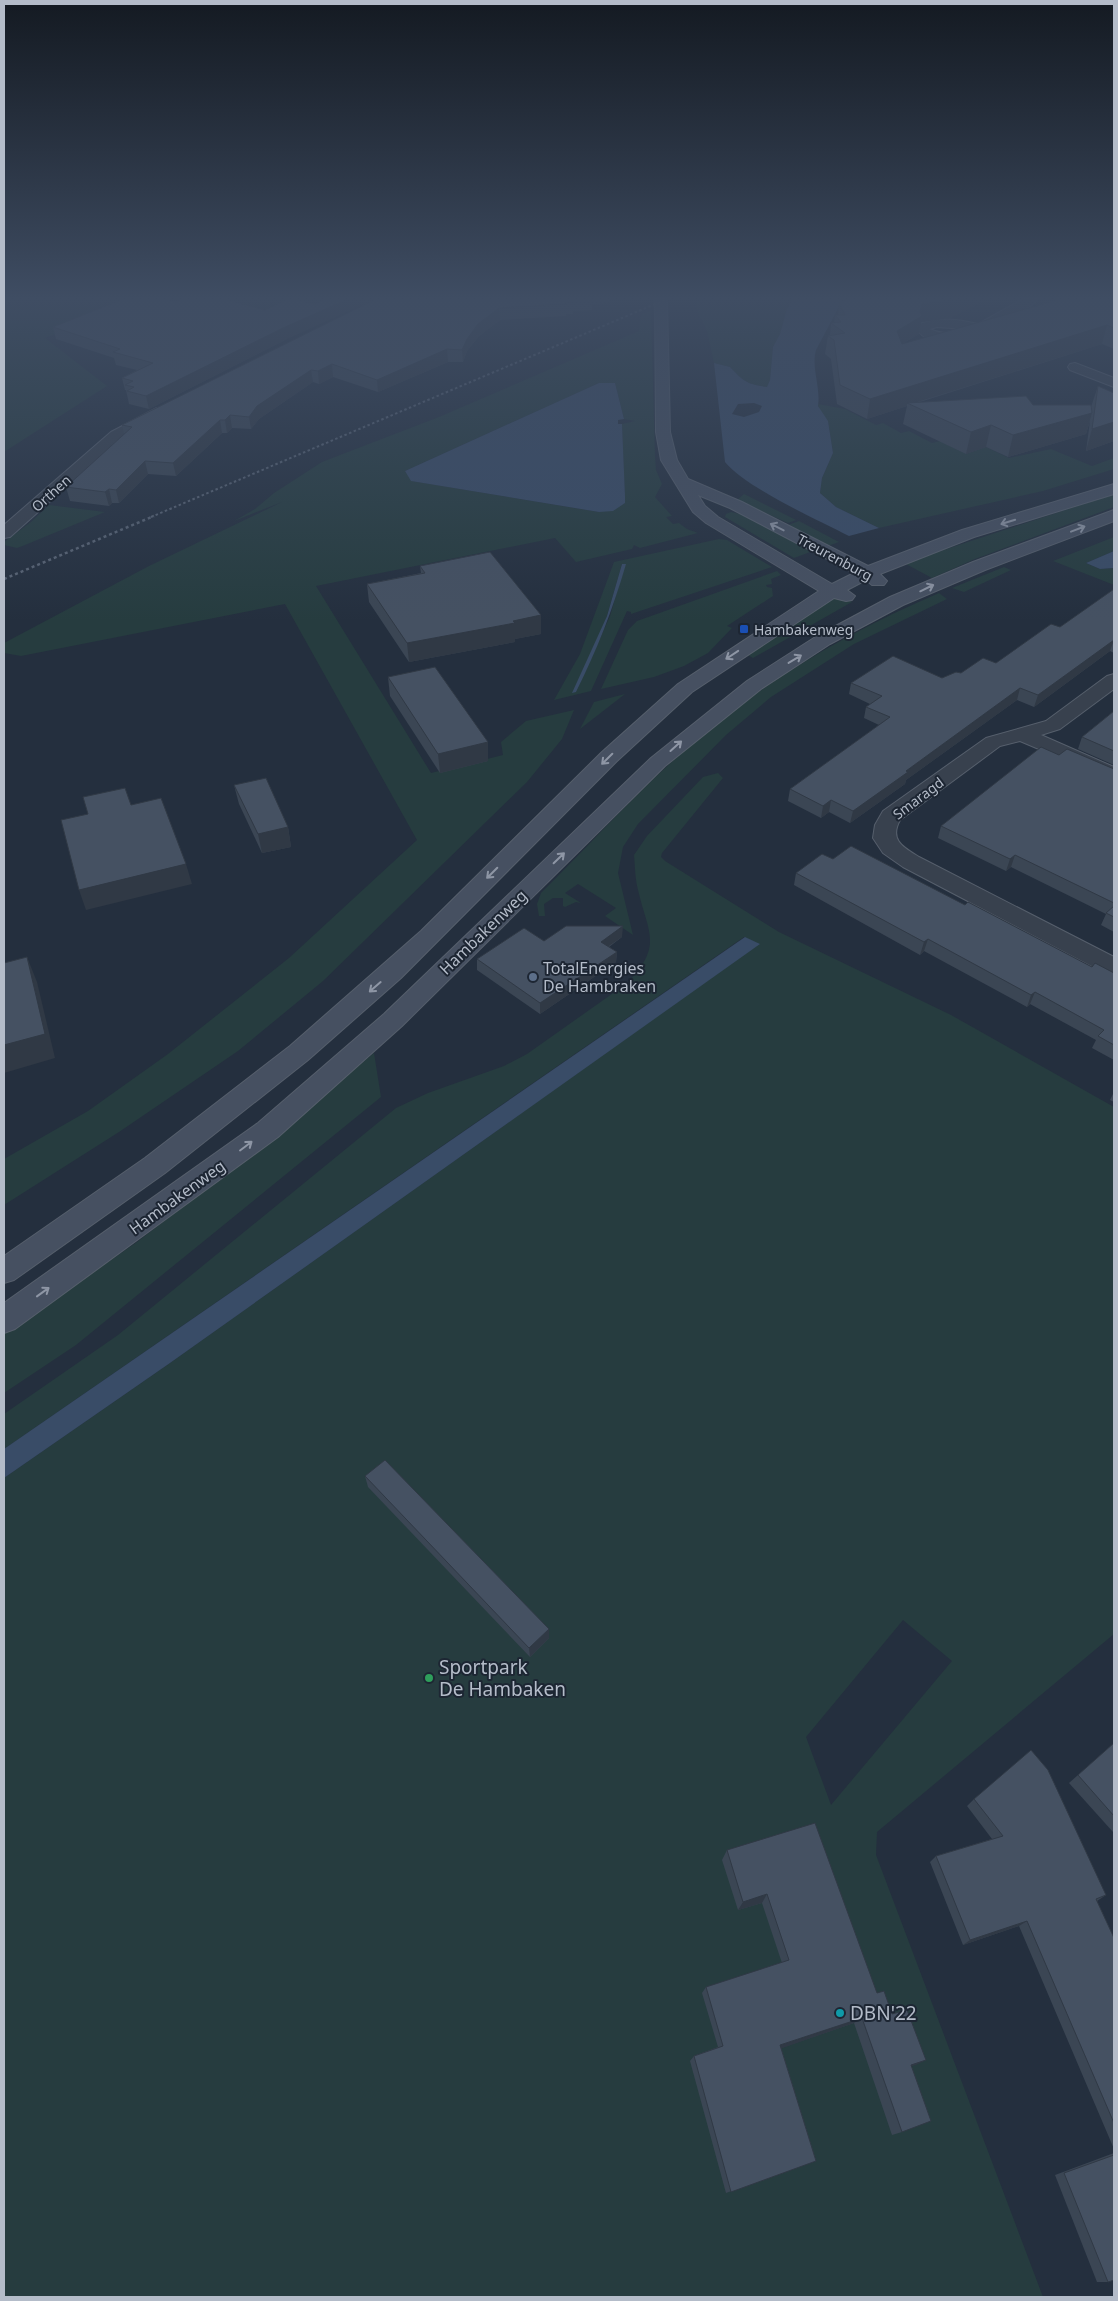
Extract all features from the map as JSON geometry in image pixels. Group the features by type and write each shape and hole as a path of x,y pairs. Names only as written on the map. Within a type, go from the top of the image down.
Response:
{"main road":[{"name":"Treurenburg","path":"663,406 663,432 670,460 684,483 700,509 712,520 784,565 832,591 883,609 881,586 868,573 736,506 684,483"},
{"path":"4,1271 155,1167 228,1113 303,1050 394,970 632,734 688,685 832,591 868,573 902,558 984,529 1114,489"},
{"name":"Hambakenweg","path":"4,1320 268,1130 393,1020 697,726 766,676 883,609 933,584 1114,516"}],"street":[{"name":"Orthen","path":"4,533 116,435 166,407"},
{"name":"Smaragd","path":"1114,680 1053,725 993,742 892,816 884,828 884,839 892,850 911,862 1114,967"},
{"path":"1022,734 1114,775"}],"green space":[{"path":"4,406 75,406 4,452"},
{"path":"464,406 547,406 405,471 412,481 599,512 625,503 622,424 635,421 624,419 621,406 654,406 656,470 662,484 655,497 672,516 666,517 673,524 679,523 687,529 698,533 640,548 634,545 632,549 576,562 555,538 316,586 431,773 503,755 501,742 526,721 574,710 562,739 527,782 323,981 238,1051 119,1132 4,1205 4,1159 88,1111 168,1054 289,958 417,840 285,604 21,656 4,653 4,643 149,566 282,502 234,521 255,509 274,493 322,462"},
{"path":"819,406 845,409 876,425 883,423 901,433 909,431 932,443 940,441 966,454 986,447 1009,458 1051,449 1092,466 1114,458 1114,469 1043,491 879,528 836,507 820,493 822,478 833,453 828,421 820,413"},
{"path":"744,494 796,520 788,523 737,500"},
{"path":"1114,494 1114,507 975,559 932,578 904,563"},
{"path":"49,505 105,512 17,548 4,545 4,542 31,522"},
{"path":"731,512 740,514 813,551 794,558 725,517 726,514"},
{"path":"799,521 839,542 828,546 788,525"},
{"path":"1114,537 1114,551 1086,563 1100,569 1114,568 1114,585 1053,561"},
{"path":"719,539 727,540 772,567 631,614 631,612 627,611 591,691 554,700 580,654 614,562","holes":["622,564 625,564 610,616 576,692 607,616"]},
{"path":"1004,567 1011,570 964,592 952,588"},
{"path":"777,571 781,575 771,579 772,584 766,585 772,588 773,596 727,626 732,628 708,653 684,666 654,677 601,689 628,630 637,621"},
{"path":"939,593 947,599 854,644 771,697 726,735 638,824 623,847 618,873 633,935 605,916 616,908 578,884 565,893 581,903 576,902 565,907 563,906 563,898 553,898 544,904 545,916 539,916 537,904 541,893 634,798 692,744 720,721 779,678 810,659 873,624"},
{"path":"842,596 852,602 753,658 746,654 827,600"},
{"path":"625,694 580,729 594,702"},
{"name":"Sportpark De Hambaken","path":"718,773 723,778 662,853 661,857 665,861 779,932 951,1015 1114,1107 1114,1634 877,1832 876,1855 1043,2297 4,2297 4,1478 170,1363 759,944 744,937 4,1449 4,1414 118,1335 396,1108 428,1093 504,1066 527,1054 626,984 638,971 645,959 650,939 637,886 634,855 647,836 703,777","holes":["903,1620 952,1661 831,1805 806,1737"]},
{"path":"374,1053 381,1097 76,1345 4,1393 4,1334 137,1242 256,1150"}],"water":[{"path":"547,406 621,406 624,419 618,420 618,424 622,424 625,503 613,511 599,512 411,481 405,471"},
{"path":"719,406 737,406 732,414 744,417 759,412 762,406 818,406 828,421 833,453 822,478 820,493 836,507 879,528 849,536 749,483 725,462"},
{"path":"1114,551 1114,568 1100,569 1086,563"},
{"path":"622,564 626,564 604,629 576,692 572,693 607,616"},
{"path":"745,937 760,944 170,1363 4,1478 4,1449"}],"building":[{"path":"160,406 257,406 249,417 230,415 225,420 220,420 173,463 145,461 116,490 109,489 105,492 66,487 132,427 122,425"},
{"path":"914,406 1091,406 1092,413 1013,435 991,425 971,432"},
{"path":"1095,406 1114,406 1114,422 1092,429"},
{"path":"490,552 541,615 513,621 515,623 407,643 367,584 425,573 420,566"},
{"path":"1114,589 1114,640 1038,695 1020,688 853,811 831,800 823,806 790,789 890,717 866,707 882,696 851,683 893,656 942,678 956,672 961,673 983,658 996,663 1051,624 1060,627"},
{"path":"435,667 488,742 438,754 388,677"},
{"path":"1114,711 1114,751 1082,737"},
{"path":"1041,747 1059,755 1067,749 1114,769 1114,903 1015,855 1010,859 941,826"},
{"path":"266,778 288,827 258,834 234,785"},
{"path":"125,788 131,805 161,798 186,864 79,890 61,820 88,814 83,797"},
{"path":"851,846 965,905 968,902 1092,967 1095,963 1114,973 1114,1045 1098,1036 1104,1030 1035,992 1031,995 928,939 924,942 796,873 822,854 833,859"},
{"path":"1114,906 1114,917 1106,913"},
{"path":"566,926 623,926 601,942 617,952 540,1003 477,959 524,928 544,941"},
{"path":"27,957 45,1034 4,1045 4,963"},
{"path":"385,1460 549,1629 529,1648 365,1476"},
{"path":"1114,1743 1114,1816 1078,1775"},
{"path":"1031,1750 1048,1770 1106,1895 1096,1899 1114,1938 1114,2123 1027,1921 970,1940 936,1856 1003,1836 974,1799"},
{"name":"DBN'22","path":"815,1823 877,1993 884,1991 892,2014 907,2010 926,2060 911,2065 931,2121 902,2132 862,2018 780,2045 816,2161 731,2192 694,2056 723,2046 706,1987 789,1960 767,1894 743,1902 727,1850"},
{"path":"1114,2155 1114,2280 1108,2282 1064,2173"}],"railway":[{"path":"151,517 413,406"},
{"path":"4,579 154,516"}],"place":[{"name":"Hambakenweg","path":"744,629"},
{"name":"TotalEnergies De Hambraken","path":"533,977"},
{"name":"Sportpark De Hambaken","path":"429,1678"},
{"name":"DBN'22","path":"840,2013"}]}
